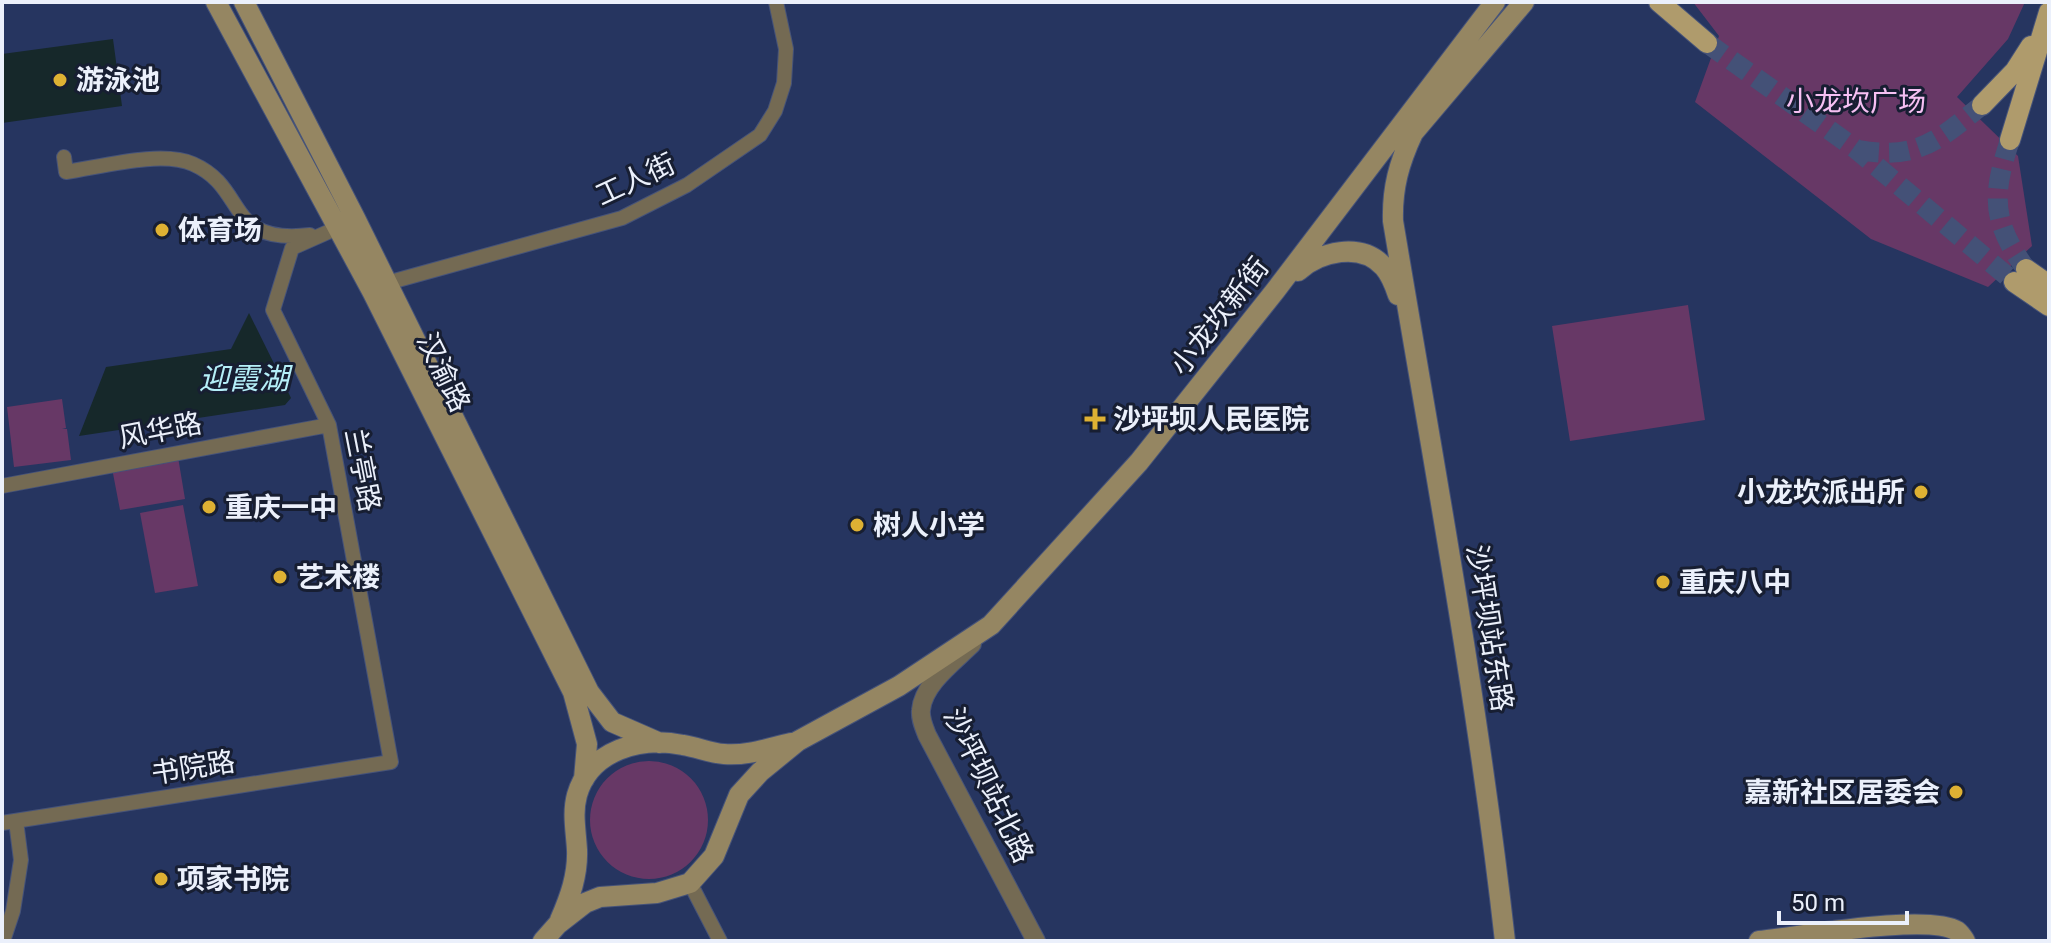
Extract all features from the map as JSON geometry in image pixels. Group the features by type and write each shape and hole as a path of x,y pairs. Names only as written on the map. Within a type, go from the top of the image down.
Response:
{"main road":[{"name":"汉渝路","path":"216,2 330,230 373,293 573,692 587,744 584,779"},
{"name":"汉渝路","path":"244,2 589,692 612,722 660,743"},
{"name":"小龙坎新街","path":"690,883 714,856 739,795 760,772 798,741 899,686 991,625 1139,462 1275,291 1495,2"},
{"path":"1410,325 1393,221 1392,197 1402,156 1413,133 1524,2"},
{"path":"1658,2 1707,43"},
{"path":"1982,105 2015,71 2049,13"},
{"path":"2010,140 2049,13"},
{"path":"1275,291 1309,261 1323,254 1356,253 1383,265 1410,325"},
{"path":"2049,285 2020,276 2049,306"},
{"name":"沙坪坝站东路","path":"1410,325 1442,498 1488,793 1505,941"},
{"name":"小龙坎新街","path":"584,779 596,762 608,753 639,744 681,744 723,754 742,754 798,741"},
{"path":"558,924 577,871 575,810 584,779"},
{"path":"543,941 558,924 585,903 600,897 657,893 690,883"},
{"path":"1759,941 1883,925 1926,924 1957,931 1965,941"}],"street":[{"name":"工人街","path":"387,283 622,218 687,185 760,135 775,111 784,83 786,49 776,2"},
{"path":"64,157 66,172 167,157 193,163 212,176 246,220 267,235 282,237 330,230"},
{"name":"兰亭路","path":"330,230 292,248 273,310 329,425 391,762"},
{"name":"风华路","path":"2,486 329,425"},
{"name":"沙坪坝站北路","path":"991,625 934,682 922,701 920,714 927,735 1036,941"},
{"name":"书院路","path":"9,822 391,762"},
{"path":"3,941 13,911 21,860 9,822"},
{"path":"690,883 720,941"}],"green space":[{"name":"小龙坎广场","path":"1693,2 2025,2 2008,39 1957,97 2018,156 2032,246 1988,287 1871,239 1695,102 1719,36"},
{"path":"1688,305 1705,420 1570,441 1552,326"},
{"path":"62,399 66,428 62,429 67,429 71,460 14,467 7,407"},
{"path":"177,451 185,499 120,510 111,463"},
{"path":"183,505 198,586 155,593 140,513"},
{"path":"649,761 671,766 691,778 703,798 708,820 703,842 691,862 671,874 649,879 627,874 607,862 595,842 590,820 595,798 607,778 627,766"}],"water":[{"name":"游泳池","path":"113,39 122,106 2,123 2,54"},
{"name":"迎霞湖","path":"249,313 291,398 285,405 79,436 106,367 231,349"}],"tunnel":[{"path":"1707,43 1856,149 2014,282"},
{"path":"1859,150 1879,153 1912,150 1940,137 1982,105"},
{"path":"2010,140 2000,177 1998,207 2006,236 2026,269"}],"place":[{"name":"游泳池","path":"60,80"},
{"name":"体育场","path":"162,230"},
{"name":"沙坪坝人民医院","path":"1095,419"},
{"name":"小龙坎派出所","path":"1921,492"},
{"name":"重庆一中","path":"209,507"},
{"name":"树人小学","path":"857,525"},
{"name":"艺术楼","path":"280,577"},
{"name":"重庆八中","path":"1663,582"},
{"name":"嘉新社区居委会","path":"1956,792"},
{"name":"项家书院","path":"161,879"}]}
